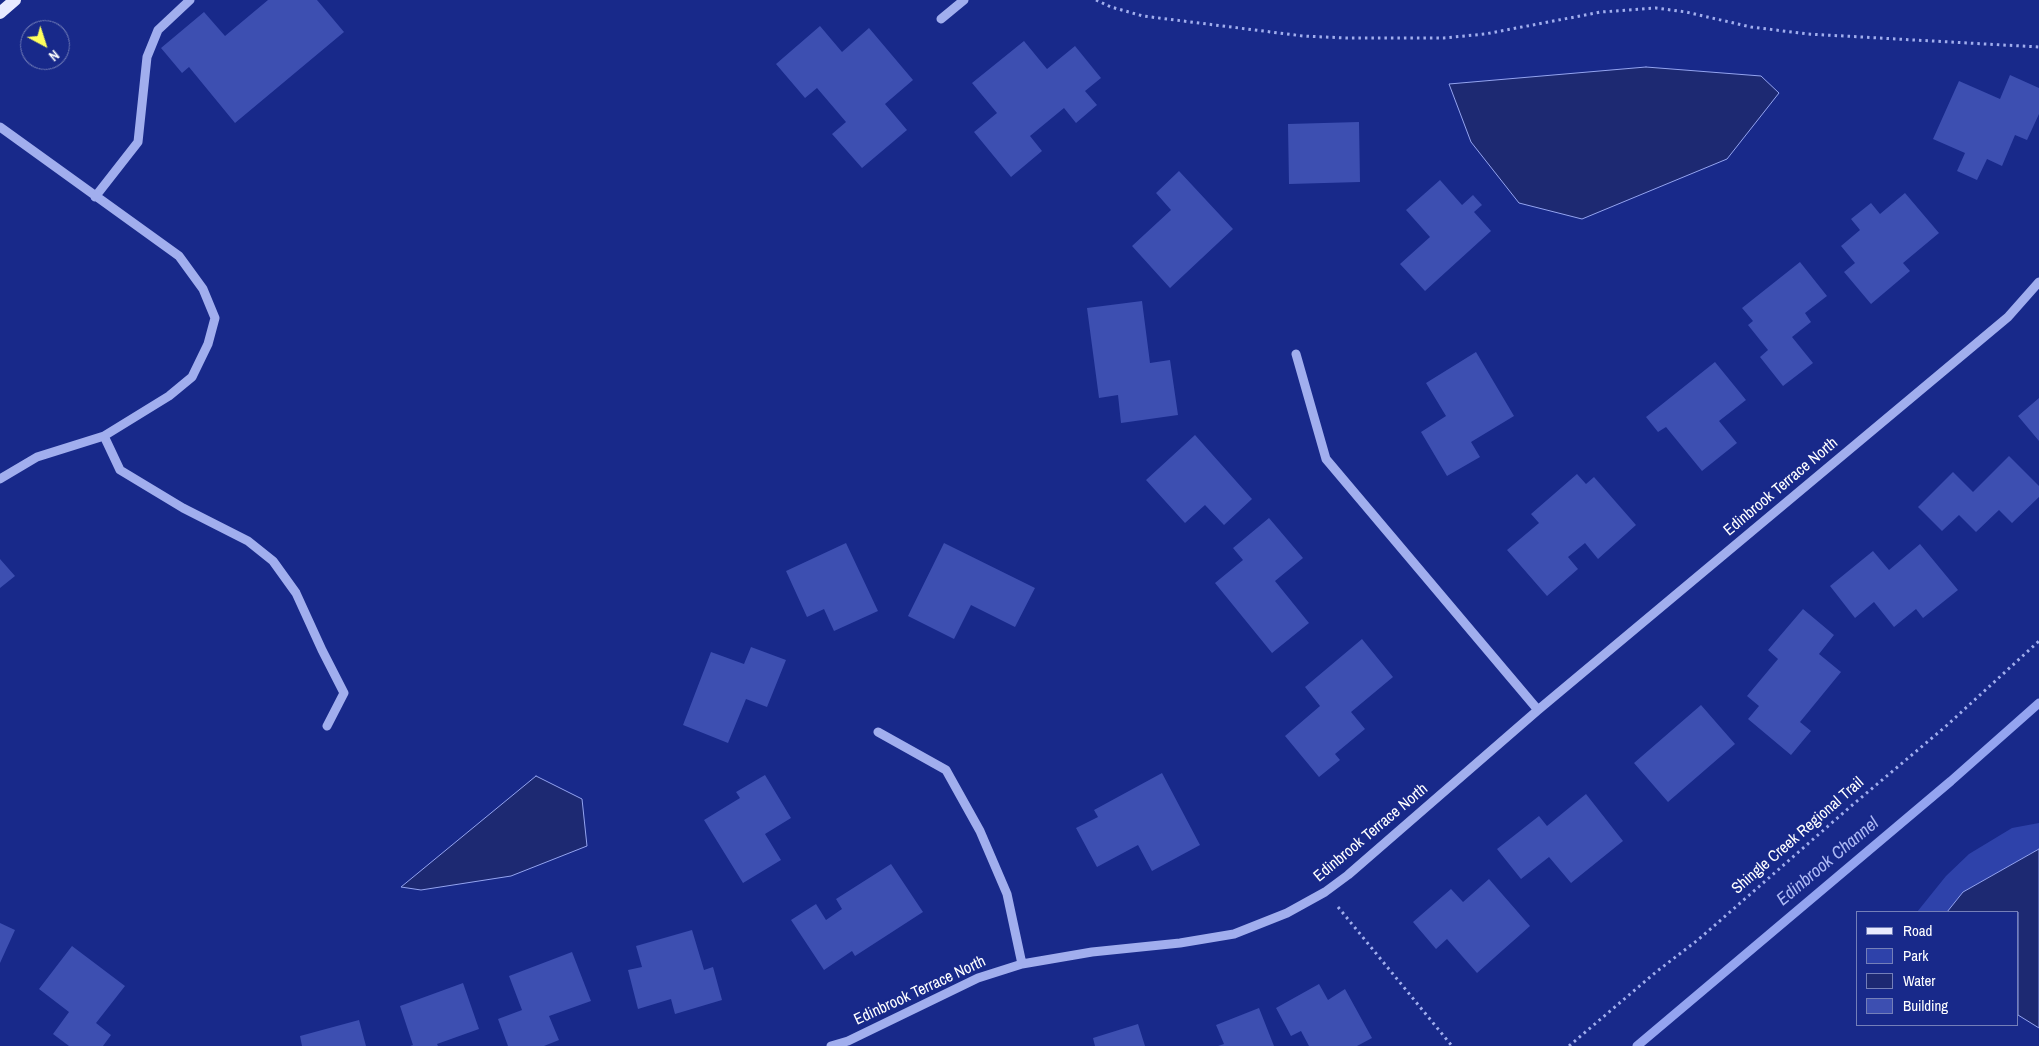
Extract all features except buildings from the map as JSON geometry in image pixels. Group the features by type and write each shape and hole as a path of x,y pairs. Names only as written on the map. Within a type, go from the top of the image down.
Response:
{"main road":[{"path":"0,13 15,0"}],"street":[{"path":"95,197 138,142 146,57 158,30 190,0"},
{"path":"941,19 964,0"},
{"path":"0,127 178,256 203,289 215,318 208,344 192,377 169,396 104,436 37,458 0,479"},
{"name":"Edinbrook Terrace North","path":"832,1046 848,1041 978,978 1022,964 1092,952 1180,943 1234,934 1287,913 1325,892 1348,875 1538,710 2008,317 2039,282"},
{"path":"1296,354 1326,459 1538,710"},
{"path":"104,436 120,470 183,508 248,541 273,561 296,593 344,694 326,726"},
{"path":"878,732 946,770 980,832 1007,894 1022,964"}],"path":[{"path":"1096,0 1111,7 1143,16 1303,36 1444,38 1477,35 1601,12 1656,8 1686,12 1751,27 1808,34 2039,47"},
{"name":"Shingle Creek Regional Trail","path":"1569,1046 1656,972 1699,939 1850,806 1913,755 2039,641"},
{"path":"1325,892 1452,1046"}],"green space":[{"path":"2039,823 2039,849 1963,892 1948,911 1918,911 1946,876 1969,854 2012,828"}],"water":[{"path":"1646,67 1761,76 1779,93 1727,159 1582,219 1519,203 1471,142 1449,84"},
{"path":"536,776 582,799 587,846 511,876 421,890 401,887"},
{"path":"2039,849 2039,1028 2019,1016 2019,911 1948,911 1963,892"}],"waterway":[{"name":"Edinbrook Channel","path":"1637,1046 1951,781 2039,703"}]}
